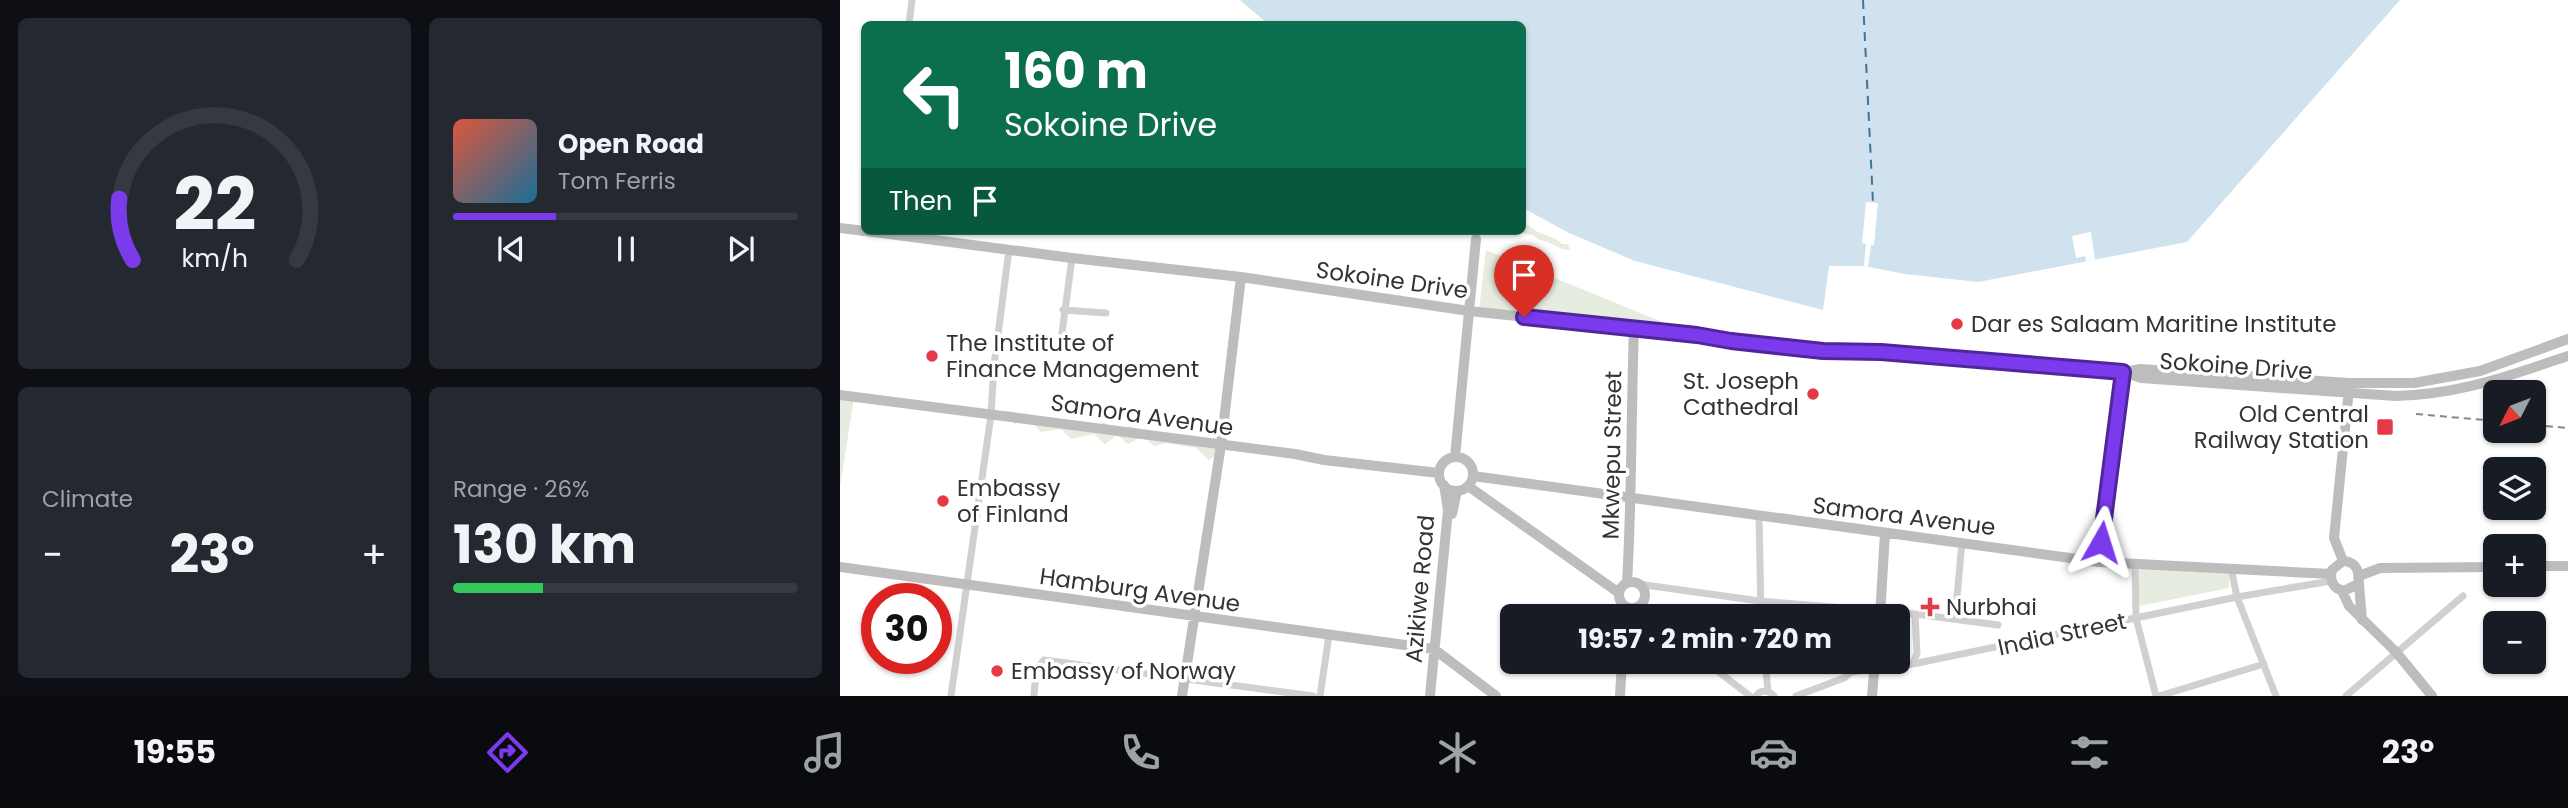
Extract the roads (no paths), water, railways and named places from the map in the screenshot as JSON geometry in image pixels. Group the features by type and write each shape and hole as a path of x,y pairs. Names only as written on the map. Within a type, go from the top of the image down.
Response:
{"street":[{"path":"909,21 912,0"},
{"name":"Sokoine Drive","path":"840,228 861,231"},
{"name":"Sokoine Drive","path":"902,235 1241,277 1469,311 1823,351 1881,352 2123,372 2141,378 2348,388"},
{"path":"1455,457 1476,239"},
{"path":"951,696 991,415 1009,250"},
{"path":"1062,333 1072,258"},
{"path":"1182,696 1221,445 1241,277"},
{"path":"1063,310 1106,313"},
{"name":"Mkwepu Street","path":"1634,328 1630,451 1633,584 1644,594 1640,604"},
{"path":"2348,388 2455,377 2480,371 2568,339"},
{"path":"2348,388 2396,396 2459,390 2505,378 2568,356"},
{"path":"2099,562 2123,372"},
{"path":"2348,388 2334,538 2343,561 2358,576 2362,620"},
{"name":"Samora Avenue","path":"840,395 1324,460 1439,472"},
{"path":"1455,457 1468,461 1474,471 1471,481 1457,491 1444,485 1439,472 1443,463 1455,457"},
{"path":"1471,481 1619,593 1621,604"},
{"name":"Samora Avenue","path":"1471,481 1632,498 2099,562 2231,568 2331,577"},
{"name":"Azikiwe Road","path":"1436,696 1448,510 1444,485"},
{"name":"Azikiwe Road","path":"1430,696 1452,507 1457,491"},
{"path":"1759,517 1760,604"},
{"path":"1881,604 1885,533"},
{"path":"1955,620 1962,542"},
{"path":"2343,561 2334,567 2331,577 2336,588 2342,591 2351,590 2358,576 2380,568 2483,567"},
{"path":"2135,564 2136,618 2158,696 2264,664"},
{"path":"2546,566 2568,566"},
{"name":"Hamburg Avenue","path":"840,567 1437,650"},
{"path":"2231,568 2237,597 2276,696"},
{"name":"India Street","path":"1910,664 2331,577"},
{"path":"1619,593 1633,584 1788,604"},
{"path":"2342,591 2349,606 2396,652 2431,696"},
{"path":"2346,696 2463,596"},
{"path":"1910,614 1998,625"},
{"path":"1913,664 1917,653 1915,614"},
{"path":"1320,696 1329,635"},
{"path":"1437,650 1496,696"},
{"path":"1034,696 1037,670 1044,660 1313,696"},
{"path":"1620,696 1621,674"},
{"path":"1722,674 1750,696"},
{"path":"1756,696 1762,691 1771,694 1767,674"},
{"name":"India Street","path":"1796,696 1849,674"},
{"path":"1872,696 1874,674"}],"water":[{"path":"1240,0 2400,0 2187,242 1978,282 1905,274 1864,266 1829,266 1823,310 1635,261 1569,233 1526,210 1526,21 1264,21"}],"railway":[{"path":"2416,414 2483,420"},
{"path":"2546,426 2568,428"}],"place":[{"name":"Dar es Salaam Maritine Institute","path":"1957,324"},
{"name":"The Institute of Finance Management","path":"932,356"},
{"name":"St. Joseph Cathedral","path":"1813,394"},
{"name":"Old Central Railway Station","path":"2385,427"},
{"name":"Embassy of Finland","path":"943,501"},
{"name":"Nurbhai","path":"1930,607"},
{"name":"Embassy of Norway","path":"997,671"}]}
